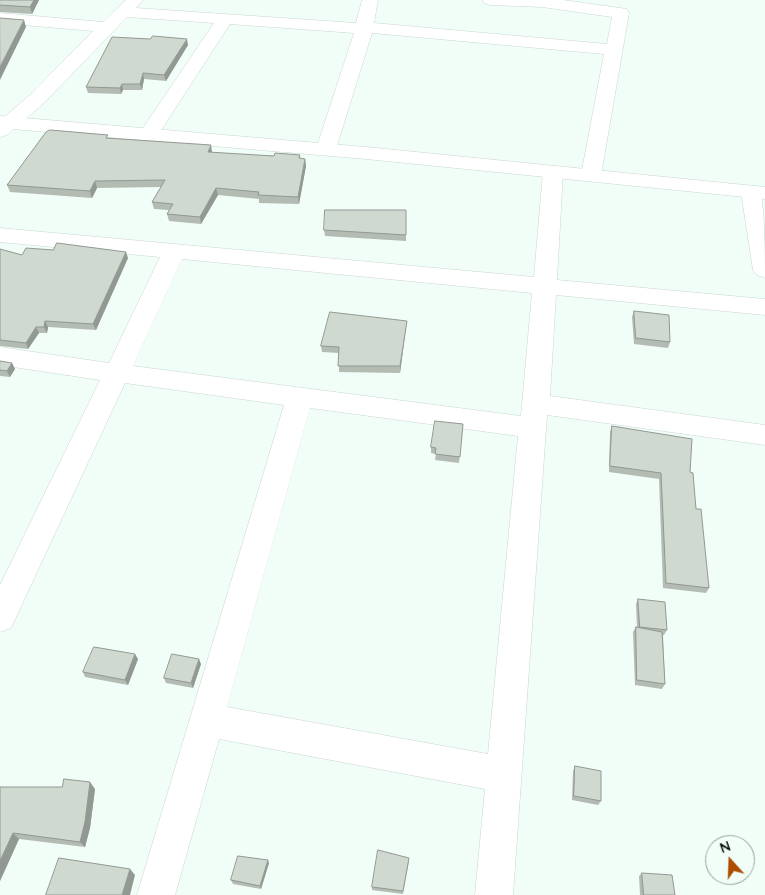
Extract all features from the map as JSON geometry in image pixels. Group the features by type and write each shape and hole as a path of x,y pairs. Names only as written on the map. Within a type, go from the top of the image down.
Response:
{"street":[{"path":"0,5 5,0"},
{"path":"326,149 365,27 370,0"},
{"path":"490,0 542,1 621,13"},
{"path":"591,175 621,13 634,0"},
{"path":"3,125 38,99 129,6 225,19 356,28 365,27 614,50"},
{"path":"0,18 107,27"},
{"path":"150,134 225,19"},
{"path":"3,125 150,134 326,149 759,193 765,270"},
{"path":"494,895 553,172"},
{"path":"0,235 765,307"},
{"path":"0,618 174,252"},
{"path":"0,356 300,397 765,435"},
{"path":"156,895 300,397"},
{"path":"207,720 504,775"}],"building":[{"path":"0,0 34,0 30,7 0,5"},
{"path":"0,18 24,20 0,67"},
{"path":"153,36 187,39 164,75 143,73 140,84 122,84 120,88 86,87 112,37 150,39"},
{"path":"50,130 108,135 106,138 211,145 208,152 274,156 275,153 300,155 299,158 305,159 298,197 258,195 259,192 216,188 200,217 167,214 173,204 152,202 165,180 95,181 90,191 7,185 46,132"},
{"path":"325,210 406,210 406,235 324,230"},
{"path":"57,243 126,252 93,324 45,321 44,327 36,327 26,343 0,340 0,249 22,255 26,248 53,250"},
{"path":"634,311 669,315 670,342 636,338"},
{"path":"330,312 407,321 400,366 338,366 339,347 321,346"},
{"path":"0,361 12,363 7,371 0,370"},
{"path":"435,421 463,424 460,457 435,454 436,448 431,447"},
{"path":"612,426 692,439 690,472 693,473 696,509 701,509 709,588 666,583 661,473 610,466"},
{"path":"638,599 665,602 667,630 640,627"},
{"path":"636,627 662,632 665,684 637,680"},
{"path":"94,647 135,654 125,680 83,672"},
{"path":"172,654 199,659 191,683 164,678"},
{"path":"575,766 601,771 601,801 574,796"},
{"path":"64,779 90,782 85,822 80,842 13,833 0,861 0,787 62,787"},
{"path":"378,850 409,858 403,891 372,887"},
{"path":"238,856 268,860 260,886 231,880"},
{"path":"59,858 130,869 122,895 46,895"},
{"path":"642,873 672,875 675,895 644,895"}]}
